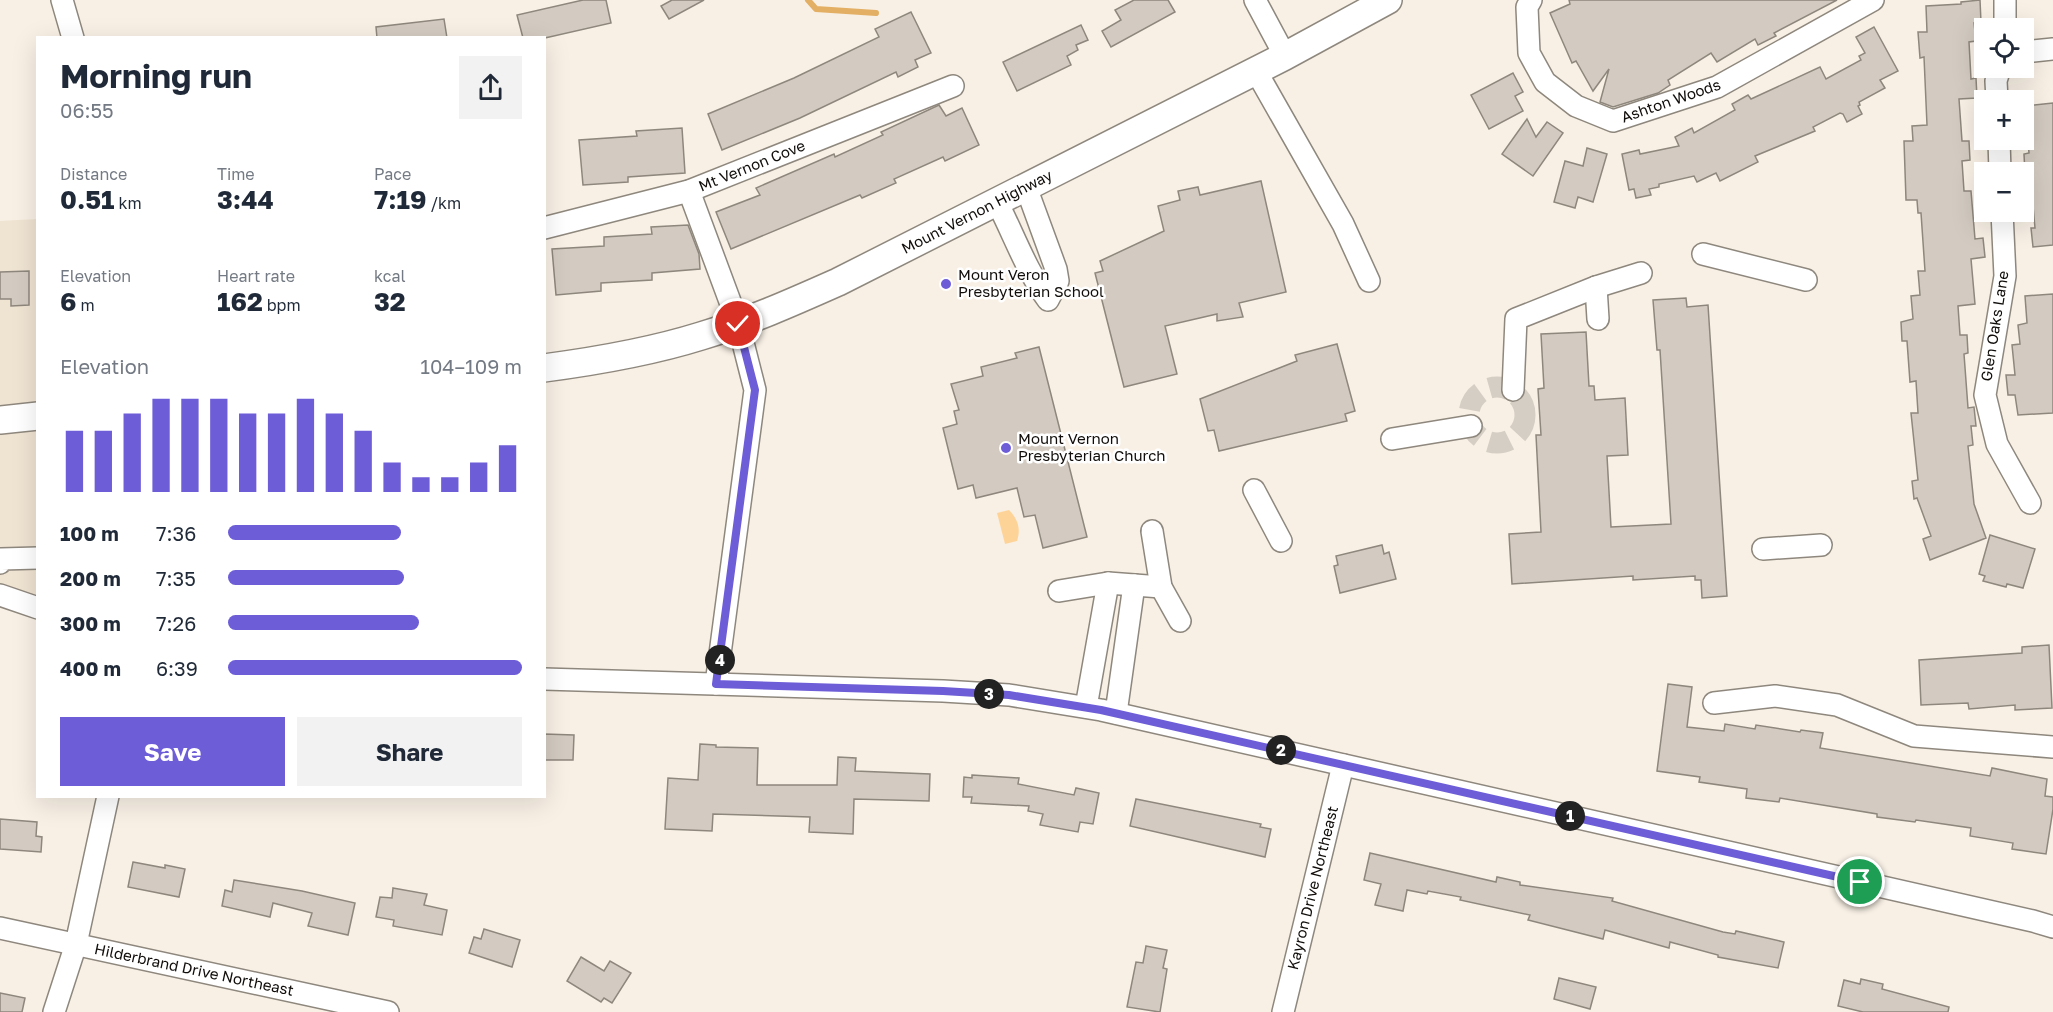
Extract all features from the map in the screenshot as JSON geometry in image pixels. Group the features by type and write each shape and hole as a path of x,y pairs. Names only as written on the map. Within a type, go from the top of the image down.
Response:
{"main road":[{"name":"Mount Vernon Highway","path":"546,368 619,357 701,336 738,324 838,282 1256,71 1389,0"},
{"path":"0,420 36,416"}],"street":[{"path":"62,0 73,36"},
{"path":"1255,0 1285,56"},
{"name":"Ashton Woods","path":"1531,0 1527,7 1529,53 1545,82 1576,106 1613,121 1717,87 1873,0"},
{"path":"2005,18 2006,0"},
{"path":"2034,51 2053,50"},
{"path":"1256,71 1343,224 1369,281"},
{"name":"Mt Vernon Cove","path":"546,227 689,191 953,86"},
{"path":"997,202 1021,248 1031,277 1048,300 1058,281 1057,275 1026,187"},
{"path":"689,191 738,324 755,390 716,684"},
{"name":"Glen Oaks Lane","path":"2002,222 2005,276 1984,395 1997,444 2030,503"},
{"path":"1703,254 1806,280"},
{"path":"1513,390 1516,319 1596,287 1641,273"},
{"path":"1596,287 1598,320"},
{"path":"1392,439 1471,426"},
{"path":"1254,490 1281,541"},
{"path":"1152,531 1161,587 1180,621"},
{"path":"1762,549 1821,545"},
{"path":"0,563 2,559 36,558"},
{"path":"1086,707 1108,583"},
{"path":"1059,591 1108,583 1161,587"},
{"path":"1116,713 1134,585"},
{"path":"0,595 36,607"},
{"path":"546,679 943,691 1009,695 1086,707 2053,927"},
{"path":"1714,703 1775,696 1837,705 1914,735 2053,747"},
{"name":"Kayron Drive Northeast","path":"1283,1012 1343,765"},
{"path":"54,1012 76,944 108,798"},
{"name":"Hilderbrand Drive Northeast","path":"0,928 388,1012"}],"shaded area":[{"path":"36,219 36,608 0,595 0,221"},
{"path":"1009,510 1017,521 1019,532 1017,541 1005,544 997,513"}],"building":[{"path":"583,0 606,0 611,23 546,38 522,36 517,15"},
{"path":"672,0 704,0 669,19 661,6"},
{"path":"1134,0 1168,0 1175,12 1111,47 1102,31 1121,20 1115,10"},
{"path":"1569,0 1837,0 1774,33 1776,36 1758,45 1755,39 1717,62 1711,53 1668,80 1670,85 1658,93 1613,107 1600,102 1609,69 1593,91 1576,61 1572,63 1550,13 1570,4"},
{"path":"1980,0 1981,18 1974,18 1974,41 1969,42 1971,79 1976,78 1977,90 1974,90 1974,98 1959,99 1962,141 1969,141 1970,160 1962,161 1964,191 1971,191 1975,239 1983,238 1985,257 1971,259 1975,304 1958,306 1960,335 1967,335 1968,353 1964,354 1968,408 1974,407 1976,426 1971,426 1973,445 1968,446 1974,504 1986,538 1930,560 1923,539 1931,536 1917,498 1914,499 1912,481 1918,480 1911,413 1918,413 1916,381 1910,382 1907,341 1902,341 1901,322 1913,319 1911,296 1920,295 1918,271 1925,271 1921,213 1918,213 1917,200 1906,200 1904,141 1913,141 1912,126 1927,125 1924,57 1920,58 1918,32 1927,32 1926,6 1961,4 1961,2"},
{"path":"911,12 931,53 915,60 918,67 898,77 896,72 800,118 722,150 708,114 794,78 879,37 875,29"},
{"path":"444,19 447,36 377,36 376,27"},
{"path":"1081,25 1088,40 1076,45 1078,50 1067,56 1071,65 1017,91 1003,62"},
{"path":"1874,27 1898,71 1880,80 1885,88 1859,102 1858,106 1862,114 1847,122 1840,113 1813,127 1815,131 1755,156 1758,162 1720,181 1716,173 1697,182 1694,176 1659,184 1659,187 1649,189 1651,195 1636,198 1634,189 1629,190 1622,154 1639,150 1640,154 1679,146 1675,137 1692,128 1694,133 1735,110 1732,104 1748,95 1751,99 1820,67 1826,79 1861,60 1859,56 1865,53 1856,37"},
{"path":"1513,73 1523,92 1515,96 1523,111 1489,129 1471,95"},
{"path":"2053,103 2053,245 2033,247 2031,228 2035,228 2034,162 2024,162 2024,154 2029,153 2029,150 2034,150 2034,105"},
{"path":"939,105 946,116 962,108 979,145 945,161 943,157 894,179 896,183 862,198 860,195 731,249 716,212 760,195 756,188 834,154 835,157"},
{"path":"1527,119 1536,137 1547,122 1563,133 1533,176 1502,154"},
{"path":"682,128 685,173 628,177 628,182 583,185 579,140 637,136 636,131"},
{"path":"1587,148 1607,154 1593,202 1578,197 1575,208 1554,202 1565,161 1583,166"},
{"path":"1261,181 1286,292 1239,303 1243,317 1217,321 1217,314 1165,326 1177,374 1124,387 1095,273 1103,271 1100,261 1164,231 1158,206 1180,200 1178,191 1198,187 1200,195"},
{"path":"688,225 699,254 700,269 652,273 652,280 601,283 601,291 556,295 552,249 604,246 604,237 652,234 651,227"},
{"path":"29,271 29,305 11,306 11,299 0,299 0,272"},
{"path":"2053,294 2053,413 2018,415 2015,395 2008,395 2006,375 2015,375 2012,345 2020,344 2018,325 2027,323 2025,296"},
{"path":"1686,298 1687,307 1708,305 1727,596 1702,598 1701,580 1695,580 1695,576 1633,580 1633,576 1512,584 1509,534 1541,532 1536,435 1541,435 1538,389 1544,388 1541,334 1586,332 1589,386 1594,386 1595,400 1625,398 1628,455 1607,456 1611,527 1671,524 1660,350 1657,350 1653,300"},
{"path":"1337,344 1355,411 1345,414 1347,421 1219,451 1214,430 1208,431 1200,399 1297,361 1295,355"},
{"name":"Mount Vernon Presbyterian Church","path":"1039,347 1087,537 1043,548 1035,515 1024,517 1017,488 976,498 973,485 958,489 943,428 957,424 954,411 959,410 951,384 983,376 981,367 1017,358 1015,353"},
{"path":"1990,535 2035,549 2023,588 2007,584 2006,587 1983,581 1985,576 1979,574"},
{"path":"1382,545 1384,554 1389,552 1396,579 1340,593 1334,566 1338,565 1336,556"},
{"path":"2049,645 2052,708 2015,710 2015,705 1969,709 1968,703 1921,705 1919,660 2022,653 2022,647"},
{"path":"1668,684 1692,687 1687,727 1724,731 1725,724 1755,729 1756,725 1823,733 1820,748 1990,776 1992,768 2047,779 2045,796 2053,797 2053,809 2046,854 2012,849 2013,843 1970,836 1971,828 1877,817 1877,814 1780,798 1779,802 1746,798 1747,789 1699,782 1700,777 1657,771"},
{"path":"546,734 574,735 573,760 546,760"},
{"path":"700,744 716,745 716,747 758,748 757,785 837,785 838,757 856,758 855,771 930,774 929,801 854,799 853,834 809,832 810,817 713,814 712,831 665,829 668,778 698,780"},
{"path":"972,775 1019,778 1018,784 1074,795 1076,788 1099,793 1093,824 1080,822 1078,832 1040,825 1043,814 1028,811 1029,806 971,803 972,797 963,797 964,777 972,778"},
{"path":"1136,799 1261,824 1260,827 1271,829 1265,857 1130,826"},
{"path":"0,819 37,822 36,836 42,837 41,852 0,849"},
{"path":"1370,853 1496,882 1497,877 1520,882 1520,885 1613,898 1612,901 1723,932 1735,934 1736,931 1784,942 1778,968 1718,957 1718,955 1670,942 1669,948 1605,930 1603,939 1528,920 1530,915 1428,891 1427,894 1407,890 1403,911 1375,905 1381,884 1364,880"},
{"path":"133,862 185,869 179,897 128,887"},
{"path":"234,880 302,891 355,903 348,935 308,926 312,913 273,903 270,917 222,906 225,890 232,892"},
{"path":"393,888 427,894 424,905 447,910 442,935 393,926 394,920 376,917 380,897 392,898"},
{"path":"484,929 520,940 512,967 469,953 474,937 481,939"},
{"path":"1146,946 1167,950 1163,968 1167,969 1160,1012 1127,1007 1136,962 1143,963"},
{"path":"581,957 604,971 610,961 631,973 612,1003 604,998 601,1002 567,981"},
{"path":"1559,978 1596,987 1590,1009 1554,999"},
{"path":"1861,979 1883,984 1882,989 1949,1007 1948,1012 1863,1012 1838,1006 1844,980 1860,984"},
{"path":"0,993 25,998 22,1012 0,1012"}],"waterway":[{"path":"808,0 816,9 876,13"}],"tunnel":[{"path":"1497,387 1508,389 1517,395 1523,404 1525,415 1523,426 1517,435 1508,441 1497,443 1486,441 1477,435 1471,426 1469,415 1471,404 1477,395 1486,389 1497,387"}],"place":[{"name":"Mount Veron Presbyterian School","path":"946,284"},
{"name":"Mount Vernon Presbyterian Church","path":"1006,448"}],"route":[{"path":"738,324 755,390 716,684 1009,695 1101,710 1860,882"}]}
